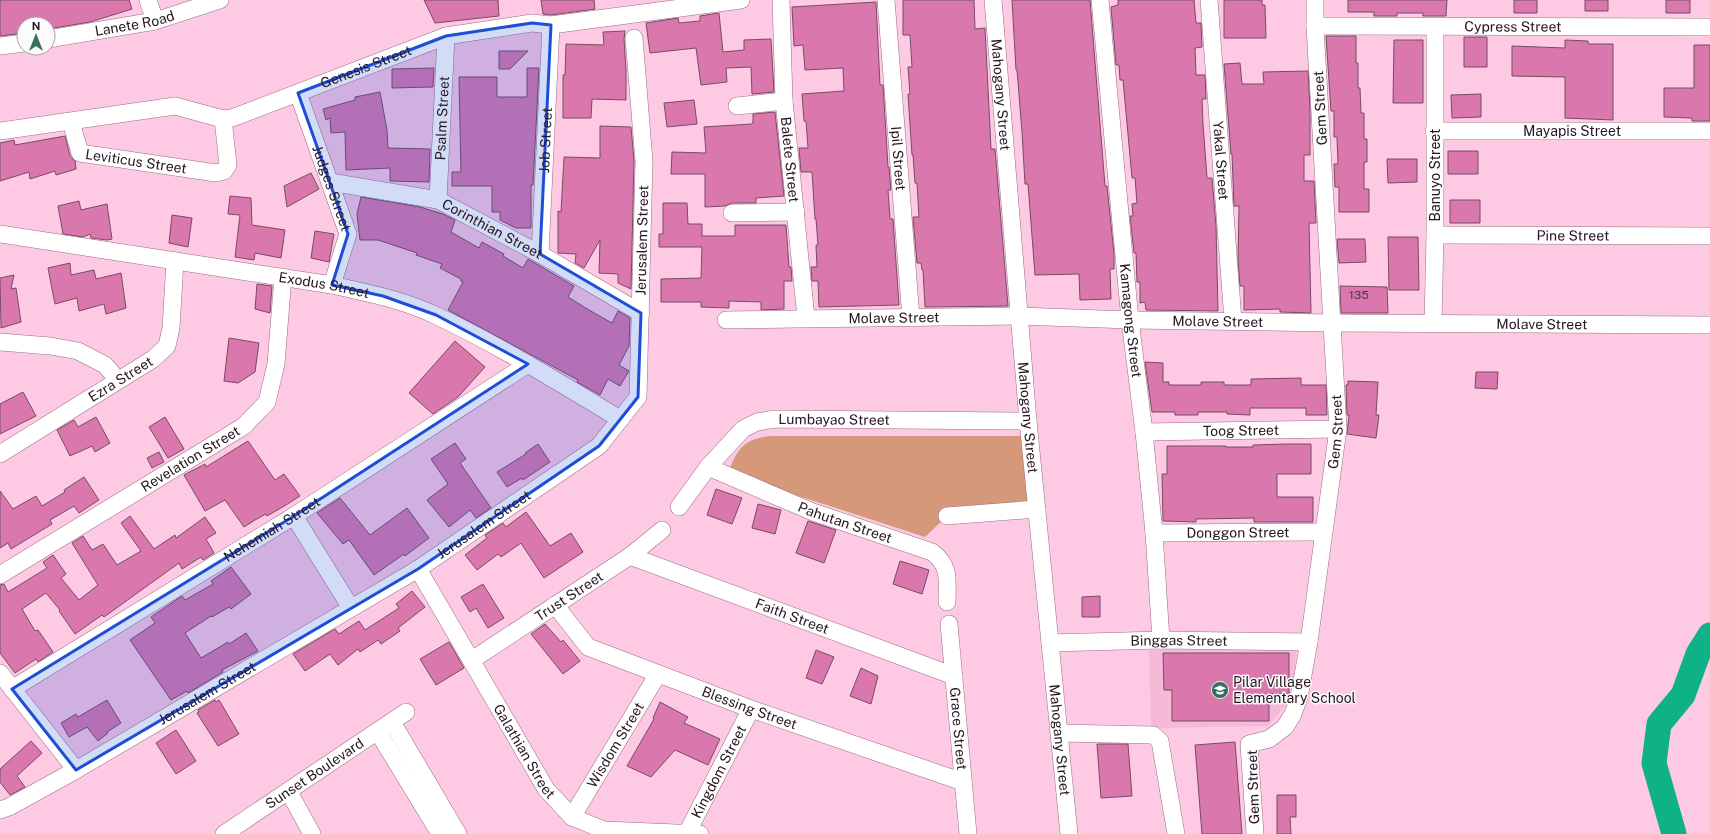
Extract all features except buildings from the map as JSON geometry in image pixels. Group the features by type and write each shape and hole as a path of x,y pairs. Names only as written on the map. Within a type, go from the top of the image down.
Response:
{"street":[{"path":"148,0 155,21"},
{"name":"Lanete Road","path":"56,38 155,21 220,0"},
{"name":"Genesis Street","path":"0,131 175,106 223,119 232,118 446,36 532,23 550,25 738,0"},
{"name":"Balete Street","path":"781,0 784,101 806,318"},
{"name":"Ipil Street","path":"886,0 911,318"},
{"name":"Mahogany Street","path":"993,0 1028,421 1069,834"},
{"name":"Kamagong Street","path":"1100,0 1130,320 1144,432 1154,533 1161,640"},
{"name":"Yakal Street","path":"1209,0 1232,322"},
{"name":"Gem Street","path":"1255,834 1249,744 1269,739 1285,727 1293,714 1299,697 1309,642 1338,428 1315,26 1315,0"},
{"name":"Job Street","path":"540,254 550,25"},
{"name":"Cypress Street","path":"1315,26 1710,27"},
{"name":"Banuyo Street","path":"1433,323 1435,235 1435,27"},
{"name":"Psalm Street","path":"438,200 446,36"},
{"name":"Jerusalem Street","path":"3,804 76,770 418,569 599,446 638,397 644,161 634,38"},
{"path":"0,46 16,44"},
{"name":"Judges Street","path":"298,93 348,234 332,285"},
{"path":"737,106 784,101"},
{"name":"Leviticus Street","path":"71,122 80,153 216,173 224,171 228,165 223,119"},
{"name":"Mayapis Street","path":"1434,131 1710,131"},
{"name":"Corinthian Street","path":"330,182 438,200 540,254 641,313"},
{"path":"732,213 796,212"},
{"name":"Exodus Street","path":"0,234 283,277 332,285 383,296 436,315 528,364 620,419"},
{"name":"Pine Street","path":"1435,235 1710,236"},
{"name":"Ezra Street","path":"0,454 153,359 167,346 171,328 175,260"},
{"name":"Revelation Street","path":"0,575 244,426 267,402 276,364 283,277"},
{"name":"Molave Street","path":"726,320 1019,316 1232,322 1710,324"},
{"path":"0,342 50,346 78,351 105,365 118,380"},
{"name":"Nehemiah Street","path":"12,689 294,516 528,364"},
{"name":"Lumbayao Street","path":"679,507 708,467 743,428 757,422 775,419 1028,421"},
{"name":"Toog Street","path":"1144,432 1338,428"},
{"name":"Pahutan Street","path":"708,467 813,512 932,552 940,559 947,572 947,602"},
{"path":"947,516 1037,509"},
{"path":"294,516 351,608"},
{"name":"Trust Street","path":"472,660 630,556 662,530"},
{"name":"Donggon Street","path":"1154,533 1323,532"},
{"name":"Faith Street","path":"630,556 954,676"},
{"name":"Galathian Street","path":"418,569 546,789 572,817 604,830 694,834"},
{"name":"Blessing Street","path":"555,605 588,647 751,709 963,782"},
{"name":"Grace Street","path":"949,624 968,834"},
{"name":"Binggas Street","path":"1050,643 1161,640 1309,642"},
{"path":"0,673 76,770"},
{"name":"Wisdom Street","path":"572,817 658,674"},
{"name":"Kingdom Street","path":"694,834 751,709"},
{"name":"Sunset Boulevard","path":"224,834 289,792 406,712"},
{"path":"385,727 440,834"},
{"path":"385,727 458,834"},
{"path":"1060,733 1153,736 1160,741 1176,834"},
{"path":"289,792 312,834"}],"highlighted area":[{"path":"532,23 551,25 540,254 641,313 638,397 599,446 418,569 76,770 12,689 294,516 528,364 436,315 383,296 332,285 348,234 298,93 446,36"}],"shaded area":[{"path":"1025,436 1033,513 945,518 925,537 728,473 735,457 743,446 748,442 762,437"},
{"name":"Pilar Village Elementary School","path":"1297,647 1294,677 1288,703 1268,726 1151,728 1149,650"}],"waterway":[{"path":"1674,834 1654,763 1659,724 1683,695 1698,654 1710,635"}],"place":[{"name":"Pilar Village Elementary School","path":"1220,690"}]}
